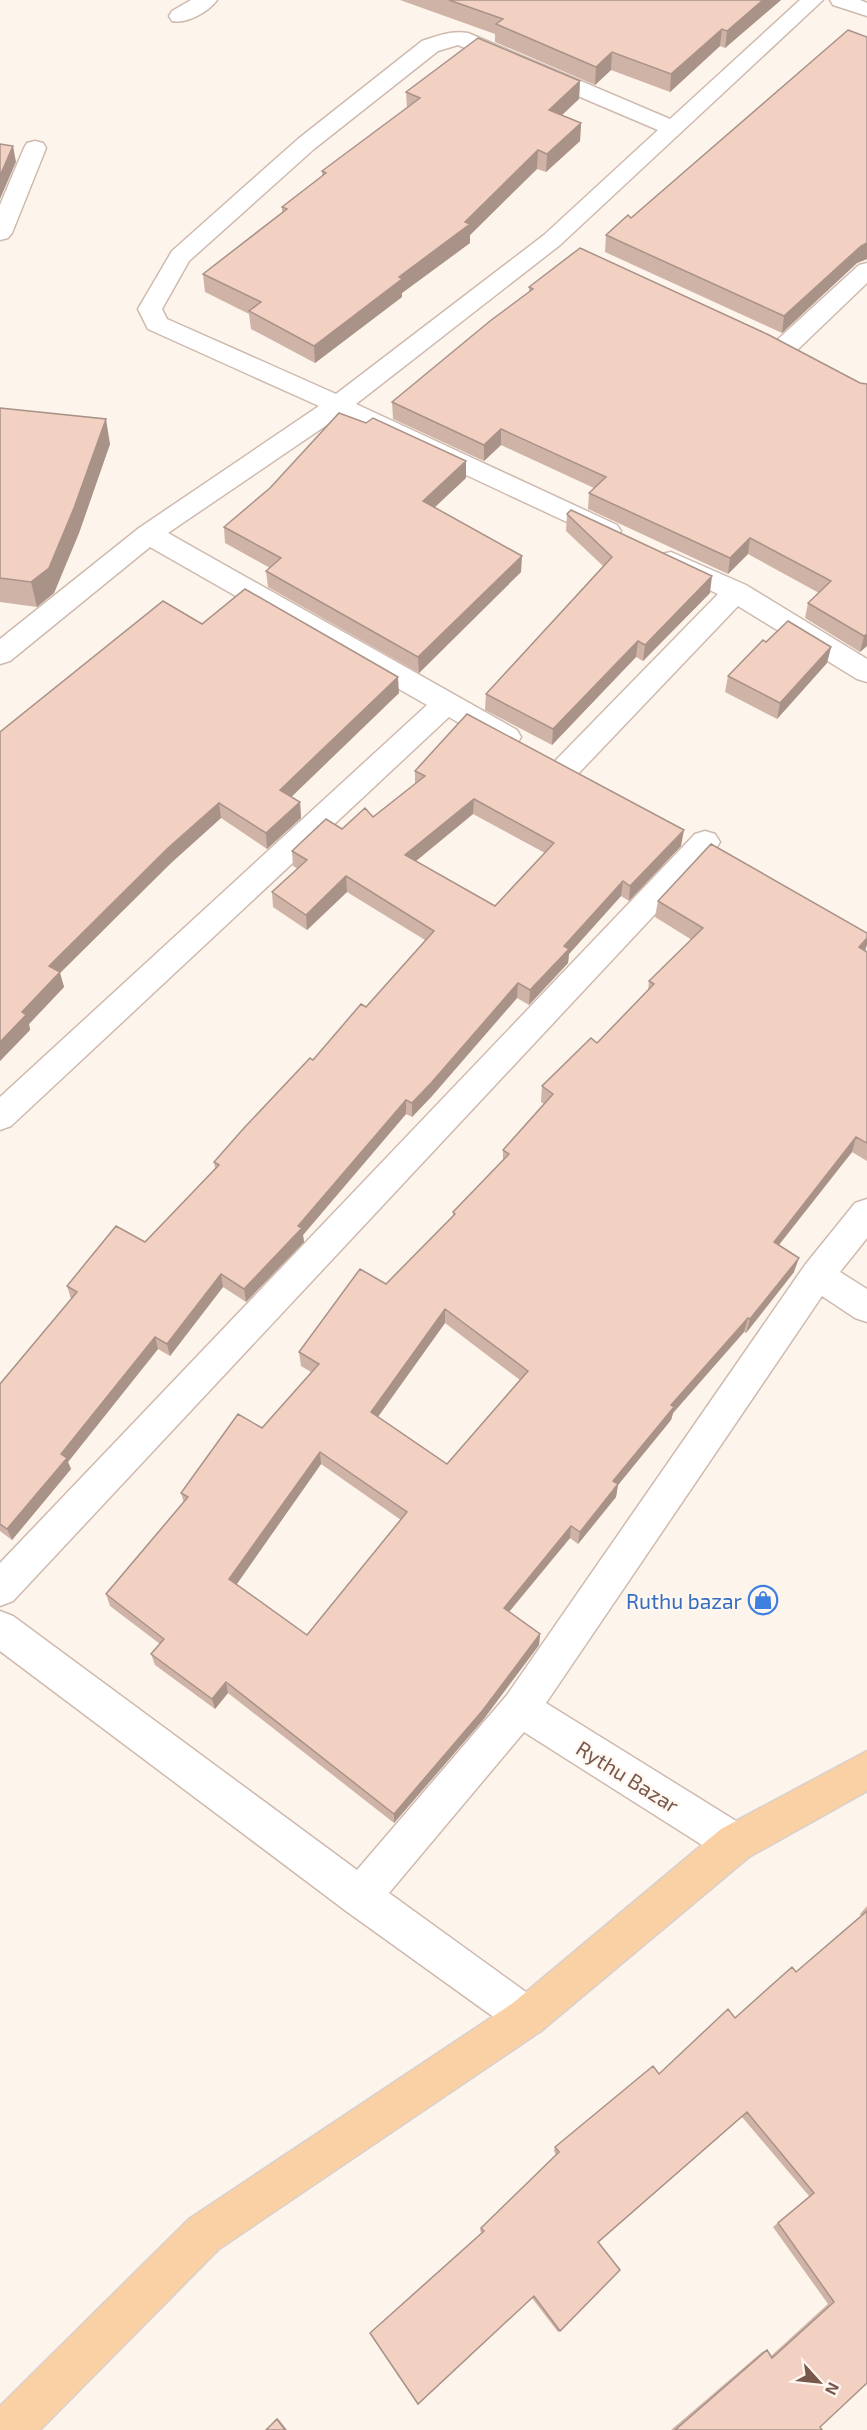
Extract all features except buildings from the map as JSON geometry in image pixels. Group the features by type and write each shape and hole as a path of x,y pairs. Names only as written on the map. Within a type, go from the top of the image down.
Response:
{"main road":[{"path":"8,2430 204,2234 527,2018 735,1843 867,1770"}],"street":[{"path":"180,16 206,0"},
{"path":"0,654 148,534 338,405 562,245 671,128 812,0"},
{"path":"842,0 867,10"},
{"path":"671,128 460,38 445,40 430,46 306,144 180,256 150,309 157,324 338,405 736,592 867,672"},
{"path":"0,233 35,148"},
{"path":"784,348 867,270"},
{"path":"148,534 446,704 556,763 736,592"},
{"path":"0,1117 446,704"},
{"path":"0,1589 705,842"},
{"path":"360,1898 520,1708 817,1275 867,1213"},
{"path":"817,1275 867,1307"},
{"path":"0,1629 360,1898 527,2018"},
{"name":"Rythu Bazar","path":"520,1708 735,1843"}],"place":[{"name":"Ruthu bazar","path":"763,1600"}]}
